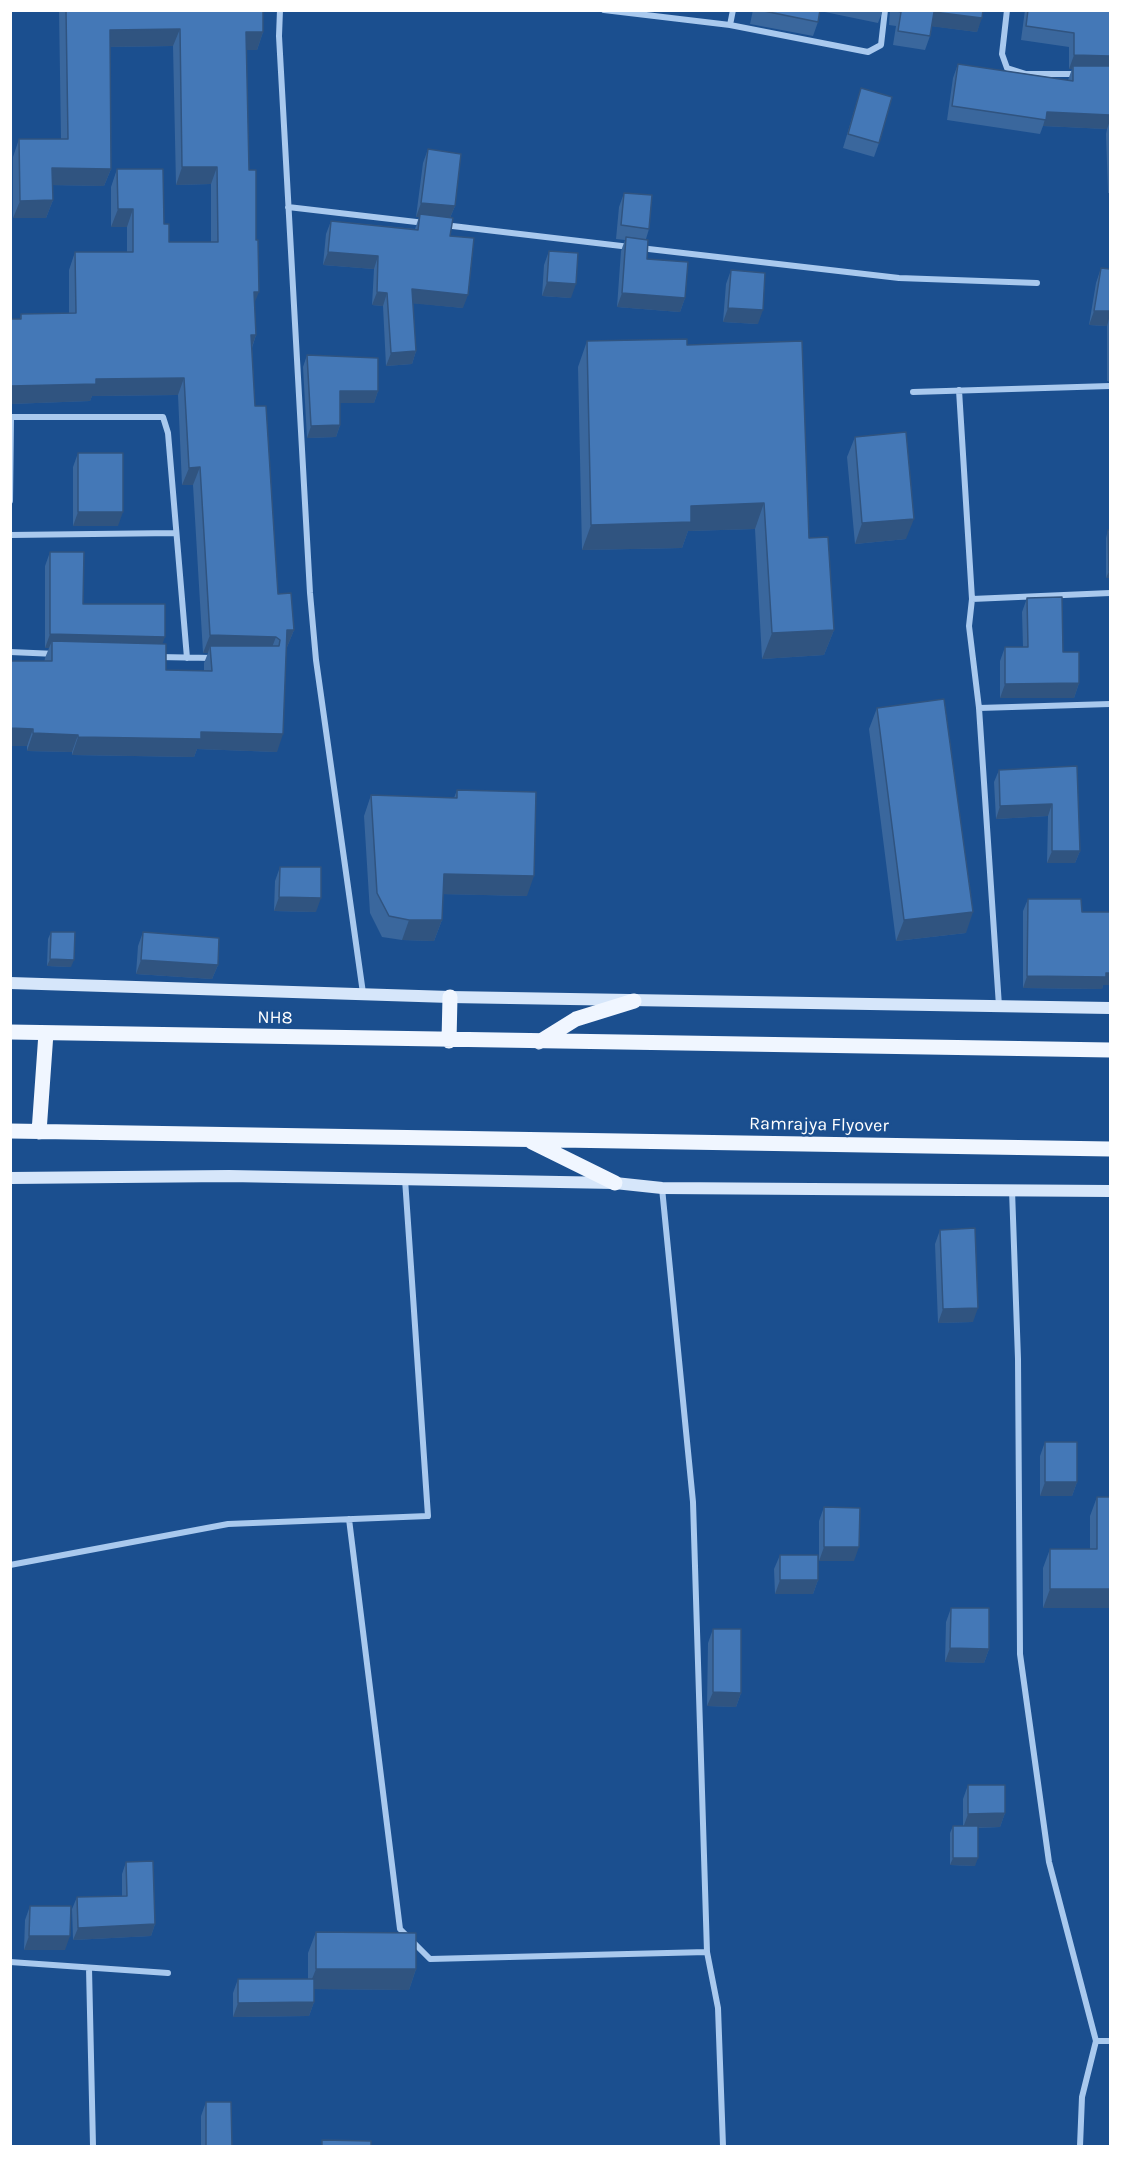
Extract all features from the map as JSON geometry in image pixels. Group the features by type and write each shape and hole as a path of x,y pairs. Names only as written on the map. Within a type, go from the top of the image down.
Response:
{"main road":[{"path":"448,1041 450,997"},
{"path":"539,1042 576,1019 634,1001"},
{"name":"NH8","path":"10,1032 539,1042"},
{"path":"39,1132 46,1033"},
{"path":"539,1042 1110,1050"},
{"name":"Ramrajya Flyover","path":"10,1131 1110,1149"},
{"path":"526,1139 615,1183"}],"street":[{"path":"280,10 279,36 288,207 315,660 363,993"},
{"path":"604,10 730,25 868,52 881,45 885,10"},
{"path":"730,25 734,10"},
{"path":"1007,10 1002,54 1007,68 1026,74 1089,75"},
{"path":"288,207 429,224"},
{"path":"441,225 899,278 1037,283"},
{"path":"913,392 1110,386"},
{"path":"959,390 972,598 969,626 979,708 999,1006"},
{"path":"10,501 11,417 163,417 168,433 187,658"},
{"path":"10,535 176,533"},
{"path":"972,598 1110,593"},
{"path":"10,652 69,654"},
{"path":"151,657 222,659"},
{"path":"979,708 1110,704"},
{"path":"10,983 450,997 1110,1008"},
{"path":"10,1178 229,1176 615,1183 662,1188 1110,1191"},
{"path":"10,1565 228,1524 428,1516 405,1179"},
{"path":"662,1188 693,1502 707,1952 718,2008 723,2146"},
{"path":"1012,1190 1018,1359 1020,1654 1049,1862 1096,2041 1082,2097 1080,2146"},
{"path":"349,1519 400,1929 430,1959 707,1952"},
{"path":"10,1962 168,1973"},
{"path":"89,1968 93,2146"},
{"path":"1096,2041 1110,2041"}],"building":[{"path":"66,10 263,10 263,32 246,32 249,170 256,170 259,292 254,292 256,335 251,335 255,406 266,406 278,594 291,593 294,630 287,630 283,734 201,732 201,739 78,737 78,735 33,733 33,729 10,728 10,661 52,661 52,641 166,644 166,670 212,671 210,646 279,646 280,640 276,637 210,635 200,467 189,468 184,378 96,379 96,384 10,386 10,319 21,319 21,314 76,313 75,252 133,252 133,209 118,209 117,169 163,169 164,224 169,224 169,242 218,242 217,167 182,167 180,29 110,30 111,169 52,168 53,200 20,201 19,139 68,139"},
{"path":"759,10 820,10 818,22"},
{"path":"894,10 983,10 982,18 934,12 930,36 898,31 901,12"},
{"path":"1028,10 1110,10 1110,56 1074,55 1074,33 1026,26"},
{"path":"958,64 1073,81 1073,66 1110,66 1110,115 1047,112 1046,120 952,106"},
{"path":"861,88 892,97 879,143 848,134"},
{"path":"428,149 461,154 455,206 421,203"},
{"path":"624,193 652,195 649,229 621,225"},
{"path":"420,214 453,218 450,236 474,238 468,295 412,289 416,351 391,353 387,293 377,292 378,256 328,252 331,221 418,230"},
{"path":"626,237 648,240 647,259 688,262 685,298 622,293"},
{"path":"549,251 578,253 576,284 547,282"},
{"path":"1101,268 1110,269 1110,311 1094,311"},
{"path":"731,270 765,273 763,310 728,308"},
{"path":"687,339 687,345 802,341 809,538 828,537 834,630 772,633 764,503 691,506 691,522 591,525 587,341"},
{"path":"307,355 378,358 378,391 340,391 340,425 311,426"},
{"path":"906,432 914,519 862,523 855,437"},
{"path":"78,453 123,453 123,512 78,512"},
{"path":"1108,530 1110,530 1110,571 1109,571"},
{"path":"50,552 84,552 83,604 165,604 165,637 50,634"},
{"path":"1062,597 1063,652 1079,652 1079,683 1005,684 1005,647 1028,647 1027,598"},
{"path":"944,699 973,912 904,920 877,708"},
{"path":"1077,766 1080,851 1052,851 1052,804 1000,806 999,770"},
{"path":"457,790 536,792 534,876 444,874 442,920 409,920 389,916 377,893 371,795 457,798"},
{"path":"280,867 321,867 321,898 279,897"},
{"path":"1028,899 1081,899 1082,912 1110,912 1110,973 1106,973 1106,977 1027,976"},
{"path":"51,932 75,932 74,960 50,959"},
{"path":"143,932 219,938 218,965 141,960"},
{"path":"975,1228 978,1308 943,1309 940,1230"},
{"path":"1045,1442 1077,1442 1077,1482 1045,1482"},
{"path":"1097,1497 1110,1497 1110,1589 1050,1589 1050,1549 1097,1549"},
{"path":"824,1507 860,1508 859,1547 824,1547"},
{"path":"780,1555 818,1555 818,1580 780,1580"},
{"path":"951,1608 989,1608 989,1649 950,1648"},
{"path":"713,1629 741,1629 741,1693 713,1692"},
{"path":"968,1785 1005,1785 1005,1813 968,1814"},
{"path":"953,1826 978,1826 978,1858 953,1858"},
{"path":"153,1861 155,1924 78,1928 77,1897 127,1896 126,1862"},
{"path":"30,1906 71,1906 70,1936 29,1936"},
{"path":"316,1932 416,1933 416,1969 316,1969"},
{"path":"238,1979 314,1979 314,2002 238,2003"},
{"path":"206,2102 231,2102 232,2146 206,2146"},
{"path":"322,2140 371,2141 371,2146 322,2146"}]}
